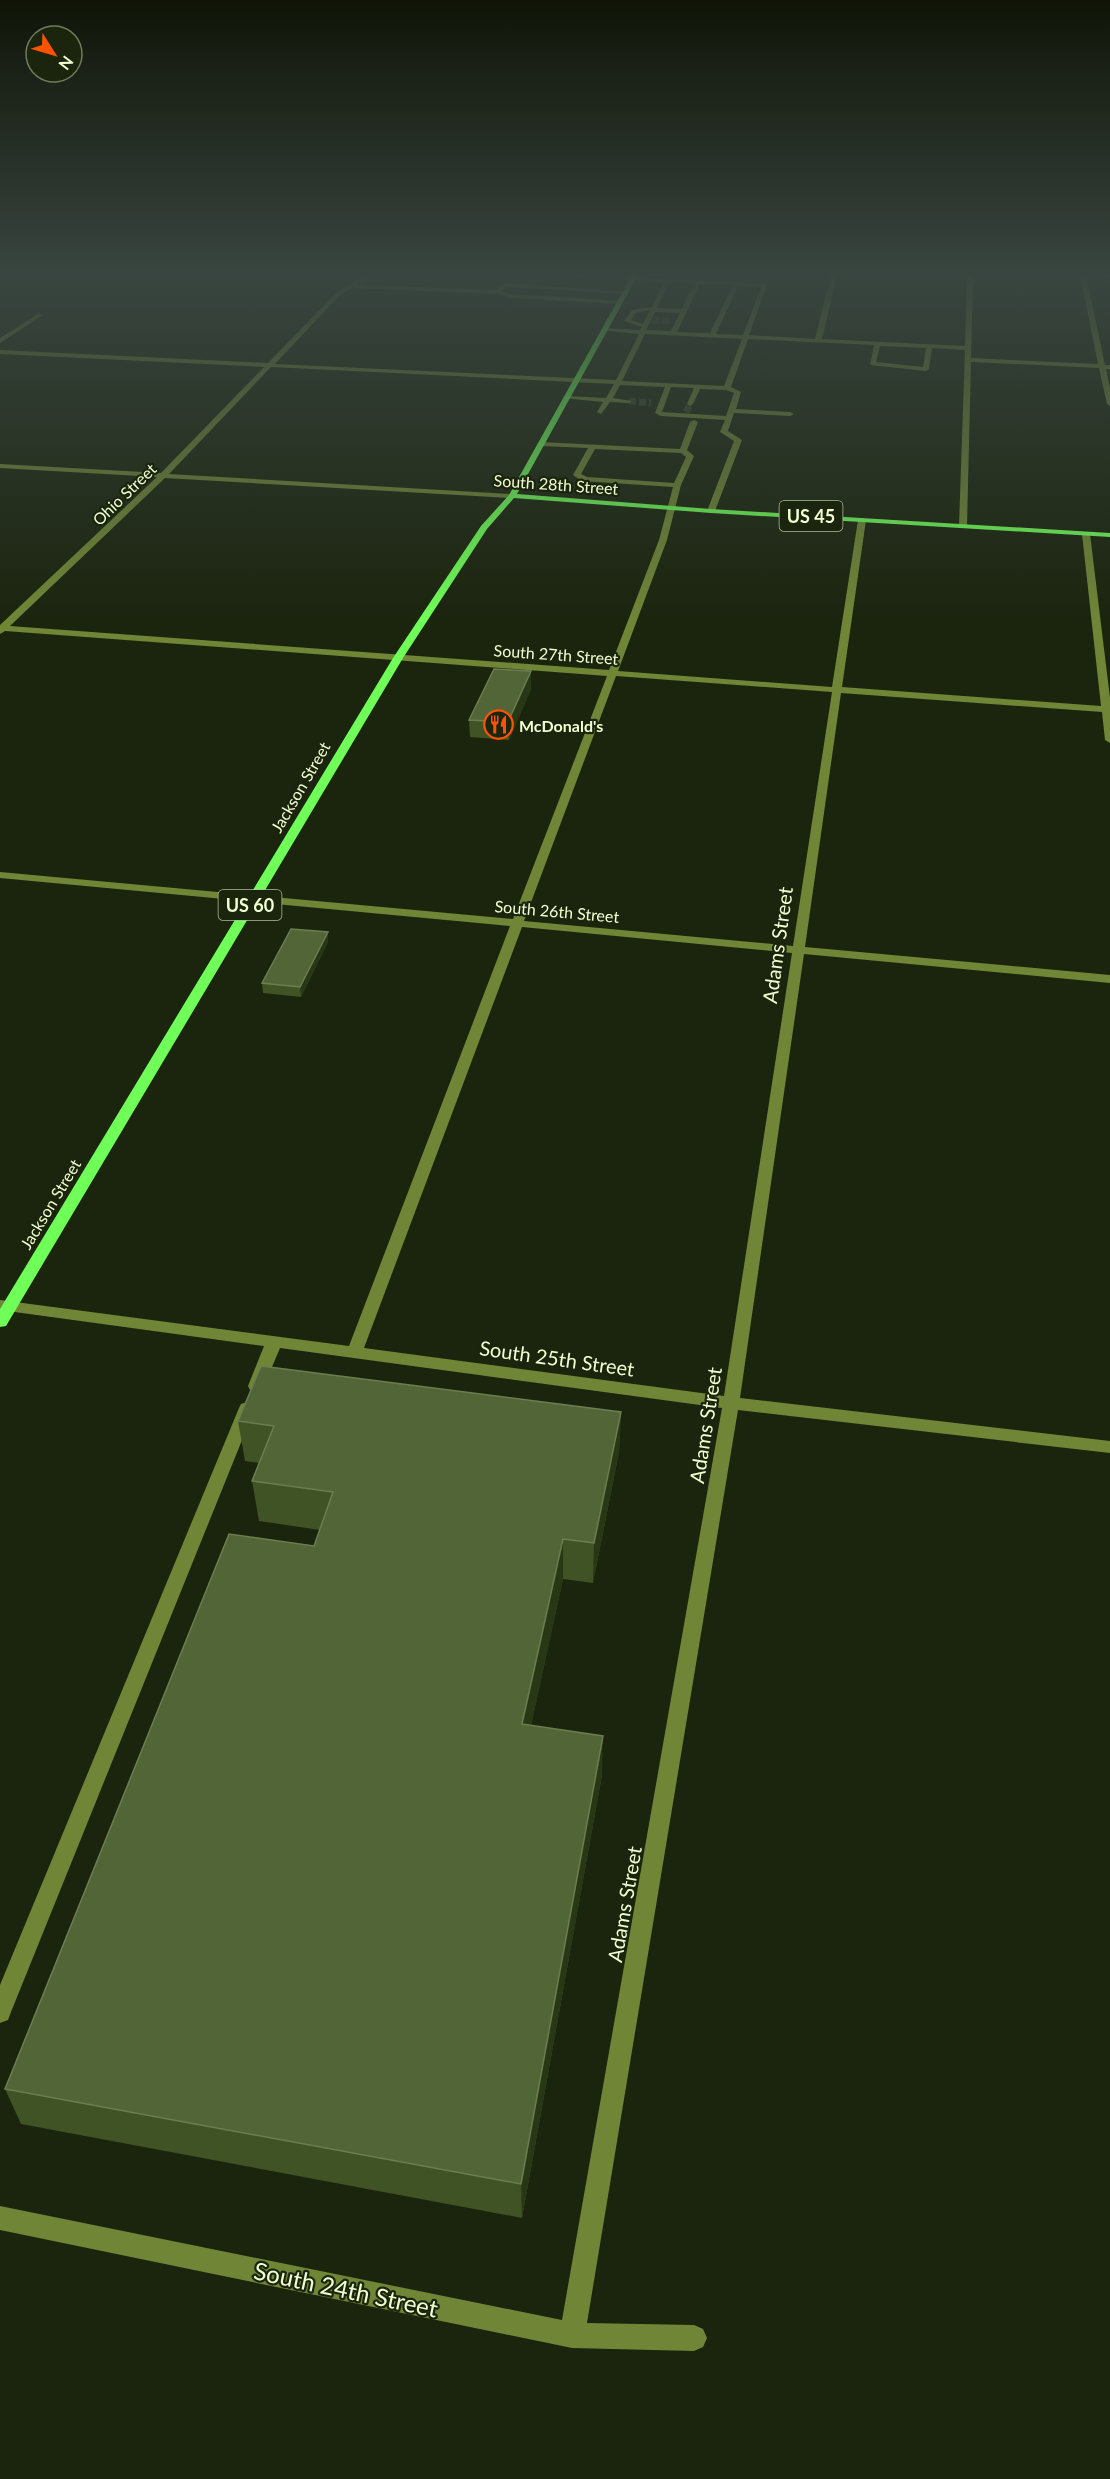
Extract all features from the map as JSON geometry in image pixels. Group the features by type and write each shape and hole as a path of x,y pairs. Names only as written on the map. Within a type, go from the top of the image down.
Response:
{"main road":[{"name":"Jackson Street","path":"0,1322 4,1306 254,899 398,657 484,528 512,496 570,391"},
{"name":"South 28th Street","path":"512,496 711,511 1110,535"}],"street":[{"name":"Ohio Street","path":"1,629 163,476 246,391"},
{"path":"602,412 613,391"},
{"path":"666,391 657,412 660,414 790,414"},
{"path":"690,404 696,391"},
{"path":"711,511 738,440 724,432 738,392 734,391"},
{"path":"963,526 966,391"},
{"path":"566,398 629,401"},
{"path":"651,403 660,403"},
{"path":"683,451 694,422"},
{"path":"354,1353 612,674 690,456 683,451 541,444"},
{"path":"592,447 577,475 585,479 678,485"},
{"name":"South 28th Street","path":"0,466 512,496"},
{"name":"Adams Street","path":"572,2335 731,1403 862,520"},
{"path":"1086,534 1110,740"},
{"name":"South 27th Street","path":"1,629 1108,710"},
{"name":"South 26th Street","path":"0,875 1110,979"},
{"name":"South 25th Street","path":"4,1306 731,1403 1110,1447"},
{"path":"0,2012 274,1342"},
{"name":"South 24th Street","path":"0,2218 572,2335 694,2338"}],"building":[{"path":"494,669 531,671 508,722 469,720"},
{"path":"291,929 328,932 300,987 262,983"},
{"path":"261,1366 621,1412 594,1543 563,1539 522,1724 603,1736 521,2184 5,2089 229,1534 314,1546 333,1492 252,1481 274,1426 238,1421"}],"tunnel":[{"path":"629,401 651,403"},
{"path":"686,412 690,404"}],"place":[{"name":"McDonald's","path":"498,725"}]}
